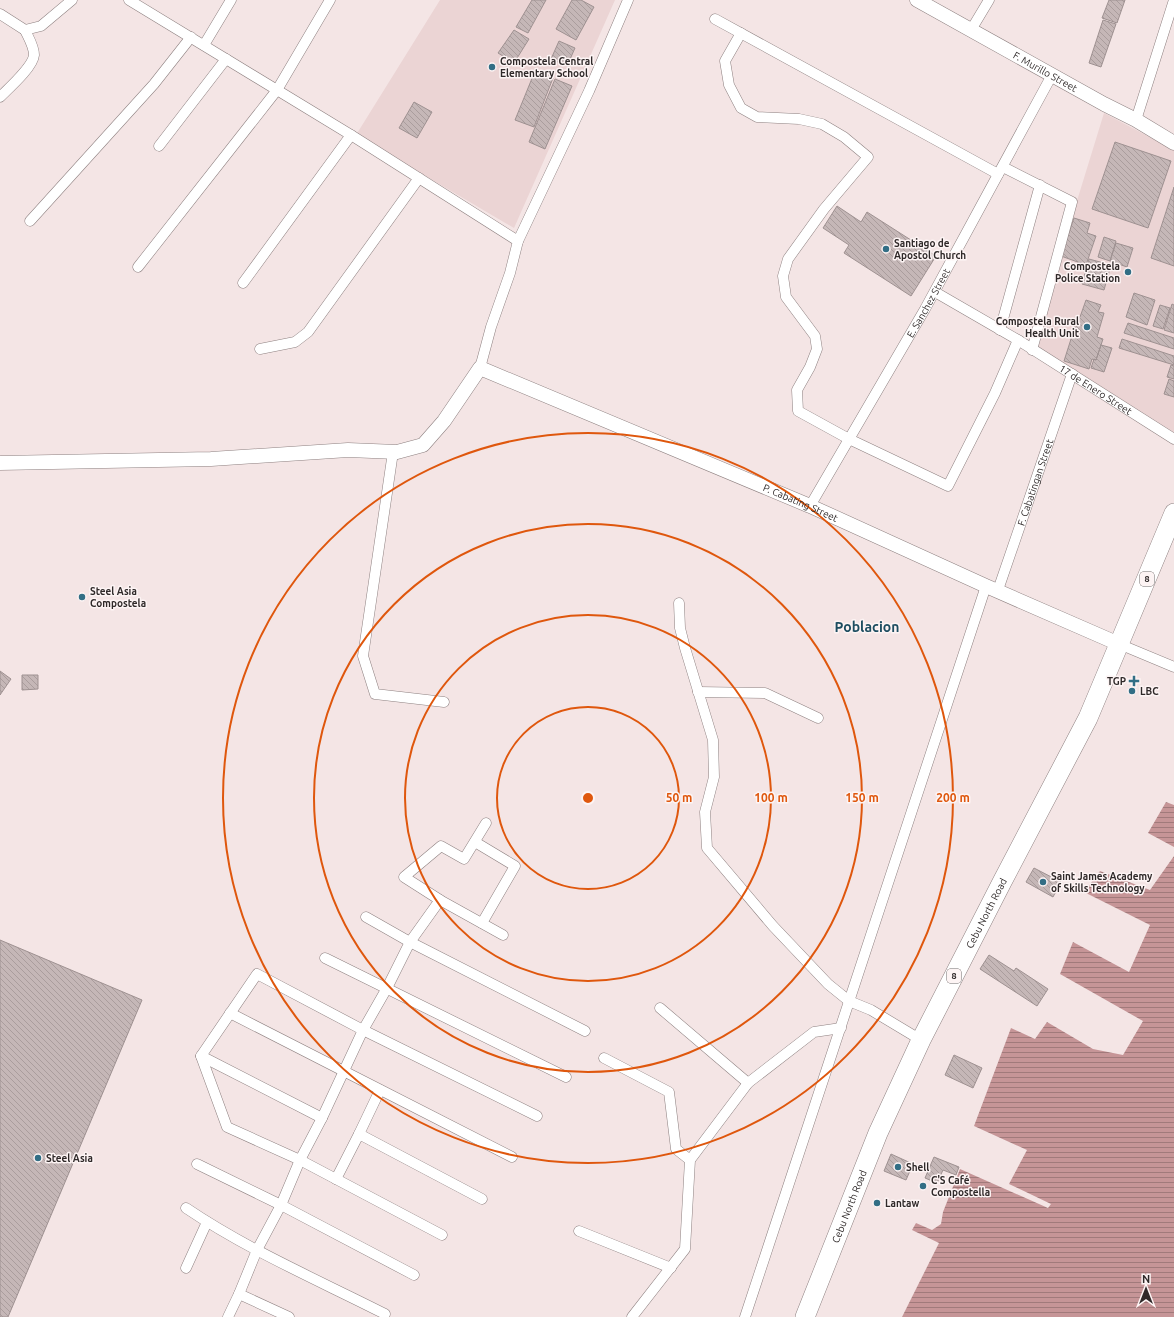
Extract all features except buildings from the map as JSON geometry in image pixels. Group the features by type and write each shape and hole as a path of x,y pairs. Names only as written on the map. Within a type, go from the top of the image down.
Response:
{"highway":[{"name":"Cebu North Road","path":"805,1317 878,1133 921,1040 1088,718 1174,513"}],"street":[{"path":"25,30 41,26 72,0"},
{"path":"129,0 351,135 518,241"},
{"path":"204,45 231,0"},
{"path":"138,267 277,90 330,0"},
{"path":"0,463 212,459 348,450 393,452 424,445 444,420 480,368 510,273 518,241 589,91 628,0"},
{"name":"F. Murillo Street","path":"917,0 1104,104 1136,120 1174,143"},
{"path":"970,30 989,0"},
{"path":"1136,120 1174,0"},
{"path":"0,14 25,30 34,55 24,72 0,97"},
{"path":"714,19 1000,170 1040,185 1072,202 1032,350"},
{"path":"741,33 724,61 729,85 741,108 757,117 799,119 822,124 844,137 868,157 824,209 788,260 783,276 786,297 815,336 816,349 810,367 797,390 798,411 849,439 948,486 994,393 1018,340"},
{"path":"30,221 154,84 191,37"},
{"path":"159,146 226,59"},
{"name":"E. Sanchez Street","path":"810,506 934,292 1052,75"},
{"path":"243,283 351,135"},
{"path":"260,349 295,342 308,332 419,178"},
{"path":"1000,330 1040,185"},
{"name":"17 de Enero Street","path":"934,292 1018,340 1174,439"},
{"name":"P. Cabating Street","path":"480,368 810,506 1119,644"},
{"name":"F. Cabatingan Street","path":"745,1317 840,1028 992,588 1072,374"},
{"path":"393,452 364,656 375,694 444,702"},
{"path":"679,603 681,635 713,740 714,777 705,812 707,848 772,926 828,984 849,1002 871,1010 921,1040"},
{"path":"1119,644 1174,667"},
{"path":"698,692 764,693 818,718"},
{"path":"486,823 464,859 441,846 404,877 440,900 503,935"},
{"path":"475,842 515,866 482,923"},
{"path":"228,1317 240,1294 257,1250 281,1205 300,1160 322,1118 363,1030 388,988 410,942 440,900"},
{"path":"366,917 410,942 585,1031"},
{"path":"325,958 566,1077"},
{"path":"202,1056 257,974 363,1030 537,1116"},
{"path":"660,1008 748,1083"},
{"path":"230,1013 512,1158"},
{"path":"632,1317 685,1249 690,1160 748,1083 814,1032 840,1028"},
{"path":"202,1056 322,1118"},
{"path":"202,1056 227,1126 300,1160 442,1235"},
{"path":"604,1058 669,1092 676,1149 690,1160"},
{"path":"336,1180 360,1134 380,1090"},
{"path":"360,1134 482,1200"},
{"path":"197,1164 281,1205 414,1275"},
{"path":"186,1208 207,1222 257,1250 385,1314"},
{"path":"186,1268 207,1222"},
{"path":"579,1231 671,1268"},
{"path":"240,1294 289,1317"}],"shaded area":[{"name":"Compostela Central Elementary School","path":"440,0 615,0 514,228 356,135"},
{"path":"1104,113 1174,150 1174,433 1037,349 1060,256"},
{"path":"1166,802 1174,805 1174,847 1148,833"},
{"path":"1174,856 1174,1317 902,1317 939,1243 912,1230 916,1223 932,1230 941,1224 943,1212 960,1169 1048,1208 1051,1204 1009,1184 1027,1150 974,1126 1011,1028 1035,1039 1047,1022 1093,1049 1123,1055 1143,1021 1060,974 1073,942 1129,972 1150,925 1084,892 1100,871 1150,890"}],"place":[{"name":"Compostela Central Elementary School","path":"492,67"},
{"name":"Santiago de Apostol Church","path":"886,249"},
{"name":"Compostela Police Station","path":"1128,272"},
{"name":"Compostela Rural Health Unit","path":"1087,327"},
{"name":"Steel Asia Compostela","path":"82,597"},
{"name":"TGP","path":"1134,681"},
{"name":"LBC","path":"1132,691"},
{"name":"Saint James Academy of Skills Technology","path":"1043,882"},
{"name":"Steel Asia","path":"38,1158"},
{"name":"Shell","path":"898,1167"},
{"name":"C'S Café Compostella","path":"923,1186"},
{"name":"Lantaw","path":"877,1203"}],"district":[{"name":"Poblacion","path":"867,627"}]}
